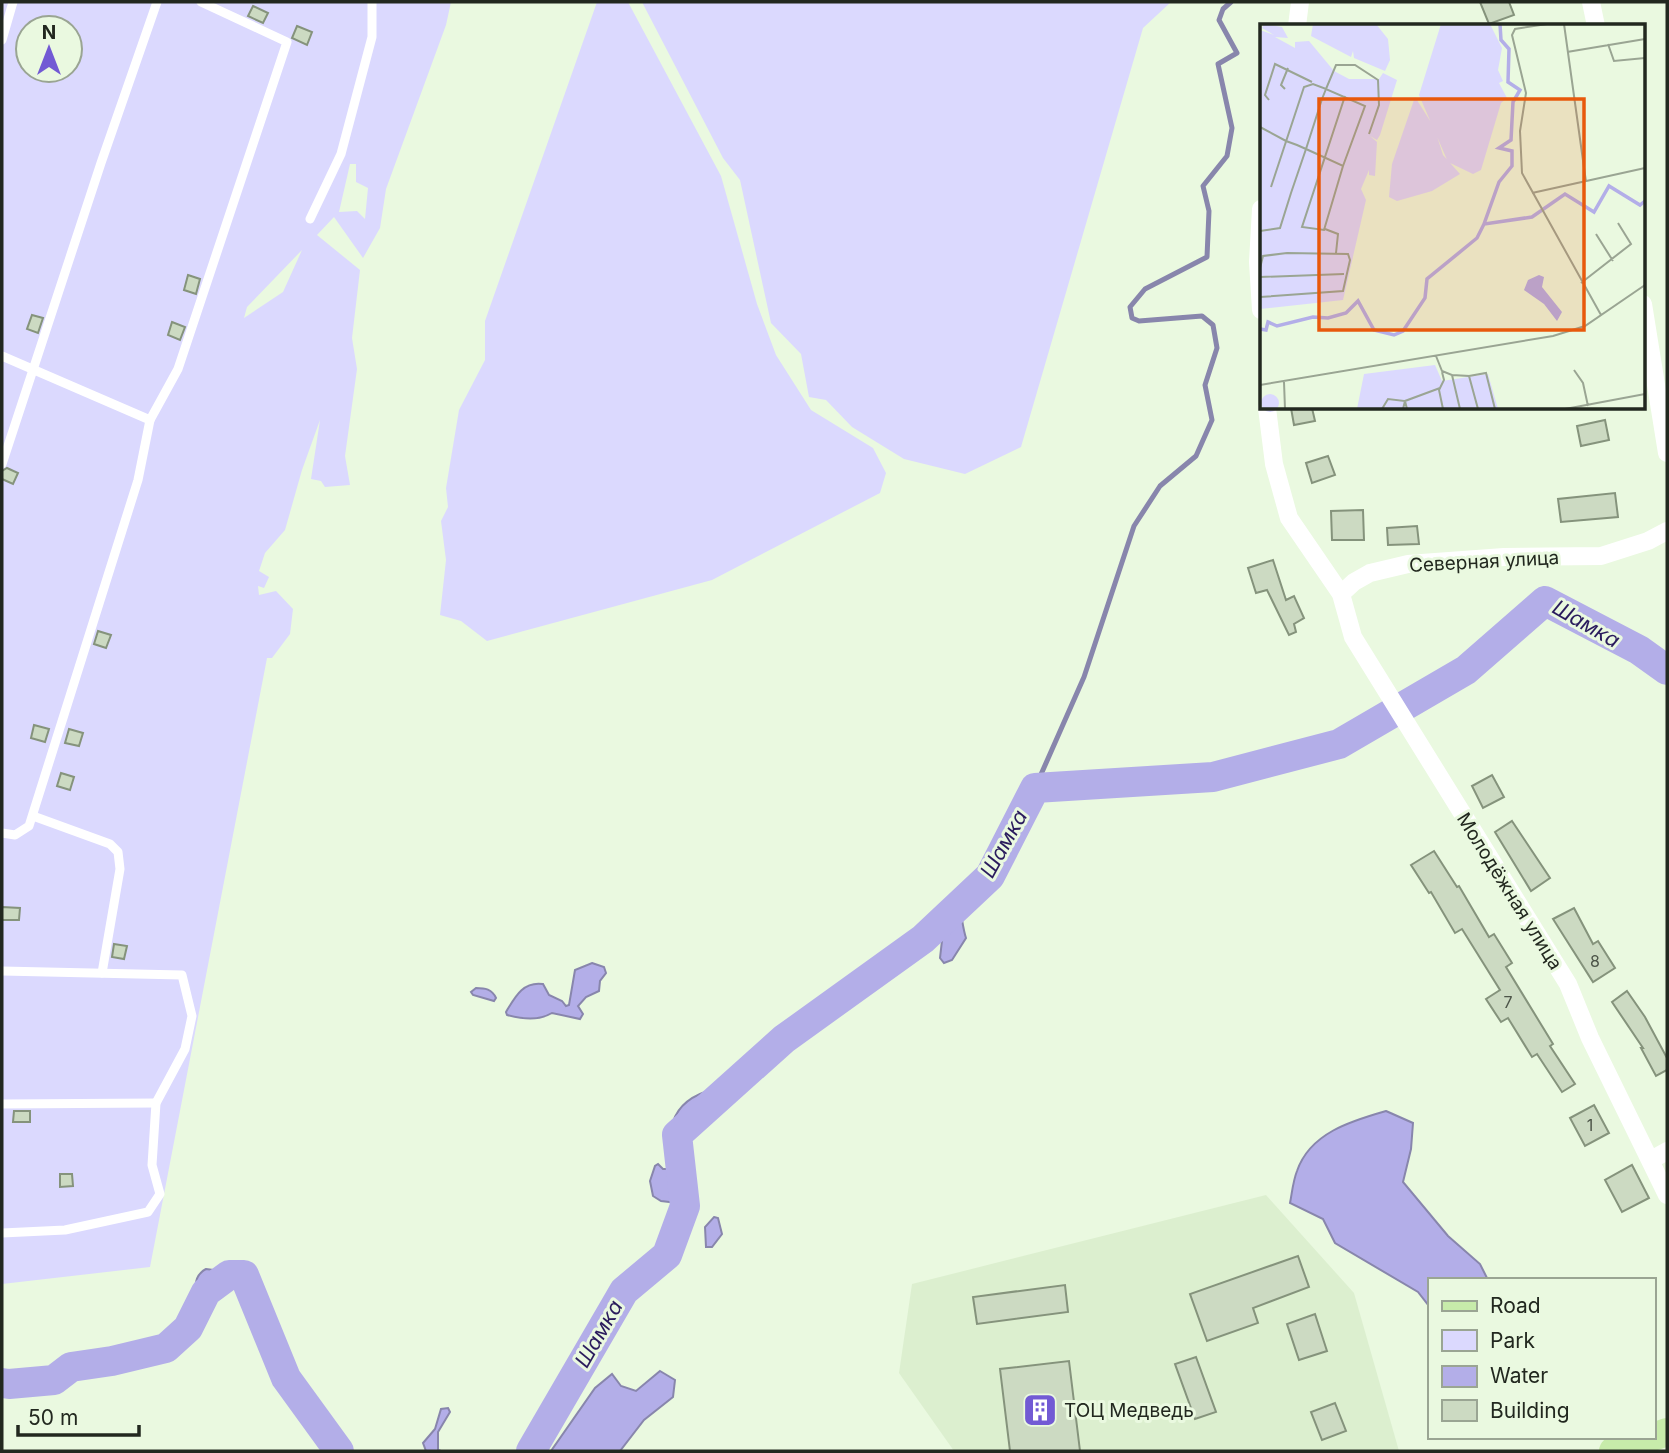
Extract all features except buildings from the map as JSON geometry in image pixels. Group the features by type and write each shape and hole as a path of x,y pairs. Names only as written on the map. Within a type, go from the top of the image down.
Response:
{"main road":[{"path":"1613,1451 1647,1439"}],"street":[{"path":"1297,24 1300,2"},
{"path":"1591,2 1596,24"},
{"path":"1260,227 1260,294"},
{"path":"1644,310 1667,453"},
{"path":"1267,410 1273,464 1289,518 1341,594"},
{"name":"Северная улица","path":"1341,594 1370,573 1408,564 1504,557 1601,556 1648,541 1667,531"},
{"name":"Молодёжная улица","path":"1341,594 1353,637 1568,984 1590,1038 1667,1195"},
{"path":"1651,1160 1667,1152"}],"lane":[{"path":"2,40 13,2"},
{"path":"2,464 100,163 157,2"},
{"path":"2,833 15,835 29,826 33,816 138,480 150,420 178,369 287,42 201,2"},
{"path":"310,219 341,154 372,37 372,2"},
{"path":"2,356 150,420"},
{"path":"33,816 110,845 118,852 120,869 102,973"},
{"path":"2,971 181,975 192,1016 185,1049 156,1103 152,1165 160,1194 148,1212 65,1230 2,1233"},
{"path":"2,1104 156,1103"}],"shaded area":[{"path":"1266,1195 1354,1293 1399,1451 954,1451 899,1373 912,1284"}],"green space":[{"path":"2,2 451,2 446,25 386,189 380,228 363,258 334,217 317,235 360,270 352,338 357,369 345,456 350,485 325,487 321,481 311,479 320,420 285,530 265,553 259,571 269,577 264,588 258,586 259,595 276,591 293,609 290,634 272,658 267,658 150,1267 2,1284","holes":["350,164 356,164 356,182 368,188 365,219 357,211 339,212","302,250 283,292 244,318 247,307"]},
{"path":"597,2 628,2 721,176 757,304 776,355 811,410 873,448 886,473 880,493 712,580 487,641 461,621 440,615 446,560 441,521 448,507 446,488 459,410 485,360 485,321"},
{"path":"642,2 1171,2 1143,28 1021,447 965,474 904,459 852,427 826,400 809,397 801,354 771,323 740,180 723,158"}],"water":[{"path":"954,900 957,900 959,905 966,938 952,960 944,963 940,958 943,932 954,919 953,913 948,909"},
{"path":"592,963 604,967 606,973 600,981 599,991 586,997 578,1006 583,1014 580,1019 552,1013 530,1018 507,1015 506,1012 520,991 536,984 543,984 549,995 566,1006 569,1005 575,970"},
{"path":"476,988 488,990 496,998 494,1001 473,995 471,992"},
{"path":"714,1089 719,1094 718,1100 705,1109 692,1112 676,1128 673,1122 679,1110 694,1097"},
{"path":"1386,1111 1413,1123 1411,1149 1403,1182 1448,1236 1480,1264 1487,1278 1428,1278 1428,1305 1418,1292 1335,1243 1323,1219 1290,1203 1297,1171 1311,1147 1333,1130"},
{"path":"658,1164 663,1169 670,1169 669,1186 678,1203 661,1201 653,1196 650,1181"},
{"path":"714,1217 718,1218 722,1234 712,1247 706,1247 705,1227"},
{"path":"206,1269 213,1270 218,1279 204,1292 203,1299 210,1311 200,1328 188,1331 197,1310 197,1278"},
{"path":"660,1371 675,1380 673,1397 644,1420 620,1451 551,1451 595,1388 612,1374 621,1386 636,1391"},
{"path":"448,1408 450,1412 438,1432 438,1450 441,1451 426,1451 423,1443 435,1429 441,1409"}],"waterway":[{"path":"1035,788 1084,677 1134,526 1160,486 1196,456 1212,420 1205,385 1217,348 1213,325 1202,316 1139,321 1132,318 1130,307 1145,289 1207,257 1209,211 1203,186 1227,156 1232,128 1218,64 1237,53 1219,20 1223,9 1231,2"},
{"name":"Шамка","path":"531,1451 624,1291 667,1255 685,1206 677,1135 784,1039 923,939 990,876 1035,788 1213,777 1339,744 1466,670 1545,601 1639,650 1667,670"},
{"name":"Шамка","path":"2,1383 54,1380 71,1367 112,1361 166,1348 188,1328 206,1292 229,1275 244,1275 286,1378 339,1451"}],"place":[{"name":"ТОЦ Медведь","path":"1040,1410"}]}
